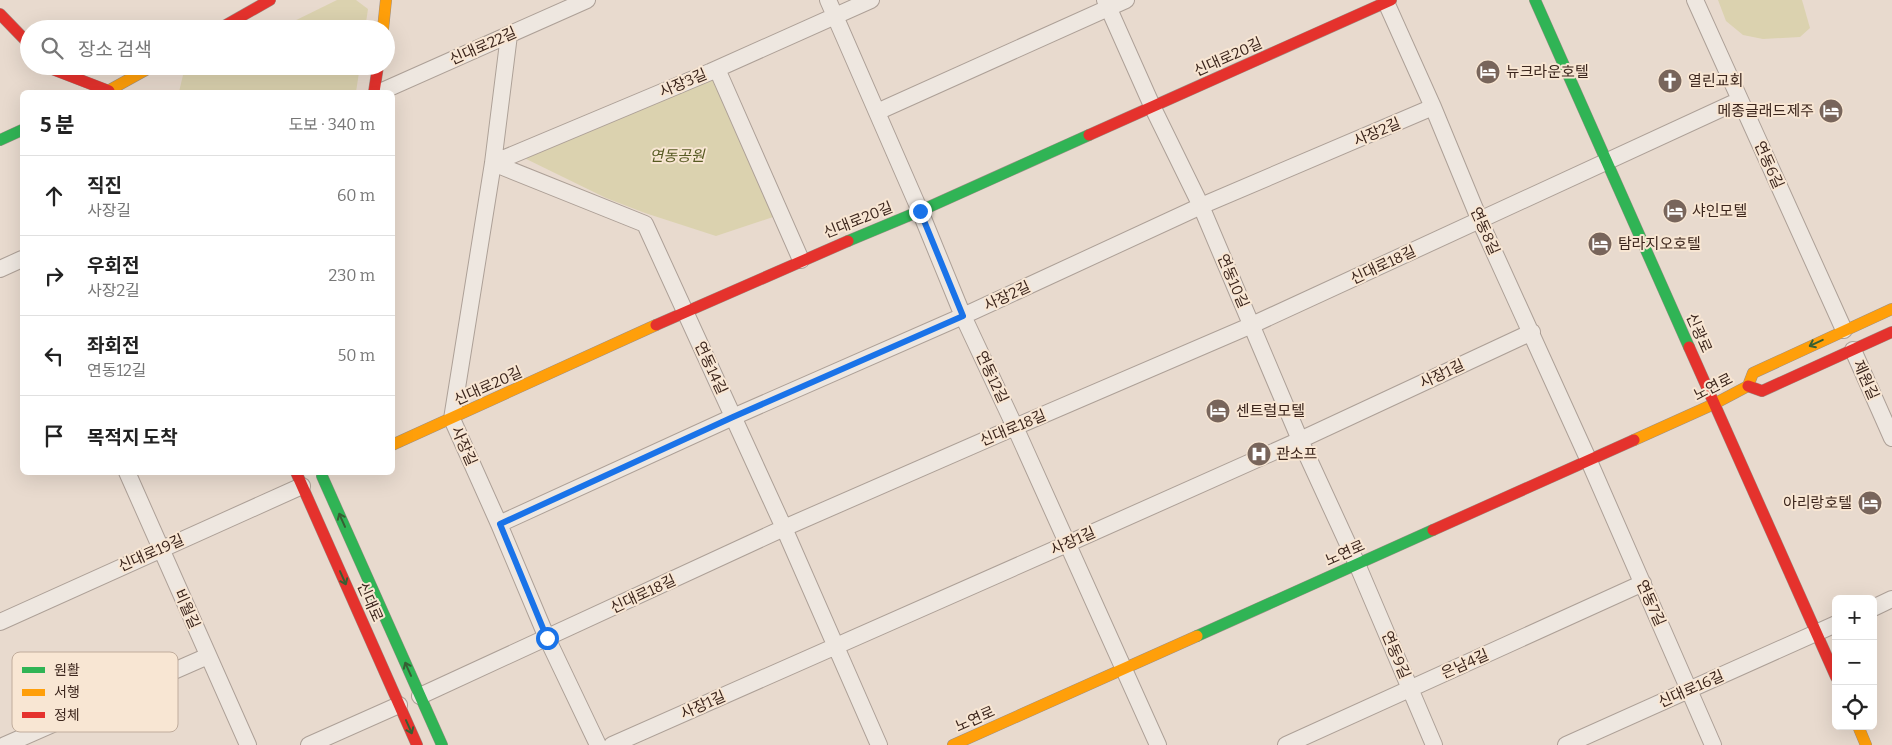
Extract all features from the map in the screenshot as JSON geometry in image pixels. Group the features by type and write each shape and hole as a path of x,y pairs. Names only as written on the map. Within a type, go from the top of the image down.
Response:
{"main road":[{"path":"235,20 270,0"},
{"path":"384,20 386,0"},
{"name":"신광로","path":"1535,0 1832,668"},
{"name":"신대로20길","path":"395,445 686,314 801,260 920,211 1153,108 1387,1"},
{"path":"0,14 20,35"},
{"path":"67,75 103,90"},
{"path":"111,90 137,75"},
{"path":"374,90 377,75"},
{"path":"0,140 20,131"},
{"name":"노연로","path":"953,745 1714,404 1748,386 1753,373 1892,308"},
{"name":"노연로","path":"1748,386 1762,391 1892,332"},
{"path":"302,477 319,475"},
{"name":"신대로","path":"327,475 442,745"},
{"name":"신대로","path":"302,477 417,745"},
{"path":"1860,730 1866,745"}],"street":[{"name":"신대로22길","path":"385,90 587,0"},
{"name":"연동12길","path":"828,0 920,211 963,316 1158,745"},
{"name":"사장3길","path":"493,163 716,69 871,0"},
{"path":"877,112 1107,4 1126,0"},
{"name":"연동6길","path":"1695,0 1844,330"},
{"name":"연동8길","path":"1387,1 1480,221 1589,460"},
{"name":"연동10길","path":"1107,4 1153,108 1201,206 1300,440 1358,564"},
{"name":"사장길","path":"509,35 493,163 452,419 500,524 547,638 598,745"},
{"path":"716,69 801,260"},
{"name":"신대로18길","path":"420,696 784,528 1252,325 1740,100"},
{"name":"사장2길","path":"500,524 733,417 963,316 1201,206 1433,108"},
{"name":"연동14길","path":"493,163 645,224 784,528 878,745"},
{"path":"0,269 20,260"},
{"name":"사장1길","path":"612,745 1300,440 1532,332"},
{"name":"제원길","path":"1853,350 1892,438"},
{"name":"연동7길","path":"1589,460 1713,745"},
{"name":"비월길","path":"128,475 248,745"},
{"name":"신대로19길","path":"0,622 160,549 302,477"},
{"name":"연동9길","path":"1358,564 1434,745"},
{"name":"은남4길","path":"1286,745 1642,583"},
{"path":"1877,606 1892,599"},
{"name":"신대로16길","path":"1566,745 1832,626"},
{"path":"178,669 208,656"},
{"path":"309,745 399,705"},
{"path":"6,745 36,732"}],"green space":[{"path":"337,0 356,0 368,9 366,20 296,20"},
{"path":"1718,0 1802,0 1810,28 1800,37 1763,39 1743,35 1726,21"},
{"name":"연동공원","path":"710,72 776,216 716,236 606,198 516,154"},
{"path":"183,75 359,75 356,90 179,90"}],"traffic: fast":[{"path":"1535,0 1689,347"},
{"path":"0,140 20,131"},
{"path":"848,241 920,211 1089,135"},
{"path":"322,476 442,745"},
{"path":"1197,636 1433,530"}],"traffic: slow":[{"path":"384,20 386,0"},
{"path":"110,90 137,75"},
{"path":"1634,440 1714,404 1748,386 1753,373 1892,309"},
{"path":"395,444 656,325"},
{"path":"953,745 1197,636"},
{"path":"1860,730 1866,745"}],"traffic: jam":[{"path":"235,20 270,0"},
{"path":"1089,135 1391,0"},
{"path":"0,14 20,35"},
{"path":"68,75 106,90"},
{"path":"374,90 377,75"},
{"path":"656,325 848,241"},
{"path":"1748,386 1762,391 1892,332"},
{"path":"1689,347 1832,668"},
{"path":"1433,530 1634,440"},
{"path":"297,475 417,745"}],"place":[{"name":"뉴크라운호텔","path":"1488,72"},
{"name":"열린교회","path":"1670,81"},
{"name":"메종글래드제주","path":"1831,111"},
{"name":"샤인모텔","path":"1675,211"},
{"name":"탐라지오호텔","path":"1600,244"},
{"name":"센트럴모텔","path":"1218,411"},
{"name":"관소프","path":"1259,454"},
{"name":"아리랑호텔","path":"1870,503"}],"route":[{"path":"547,638 500,524 733,417 963,316 920,211"}]}
